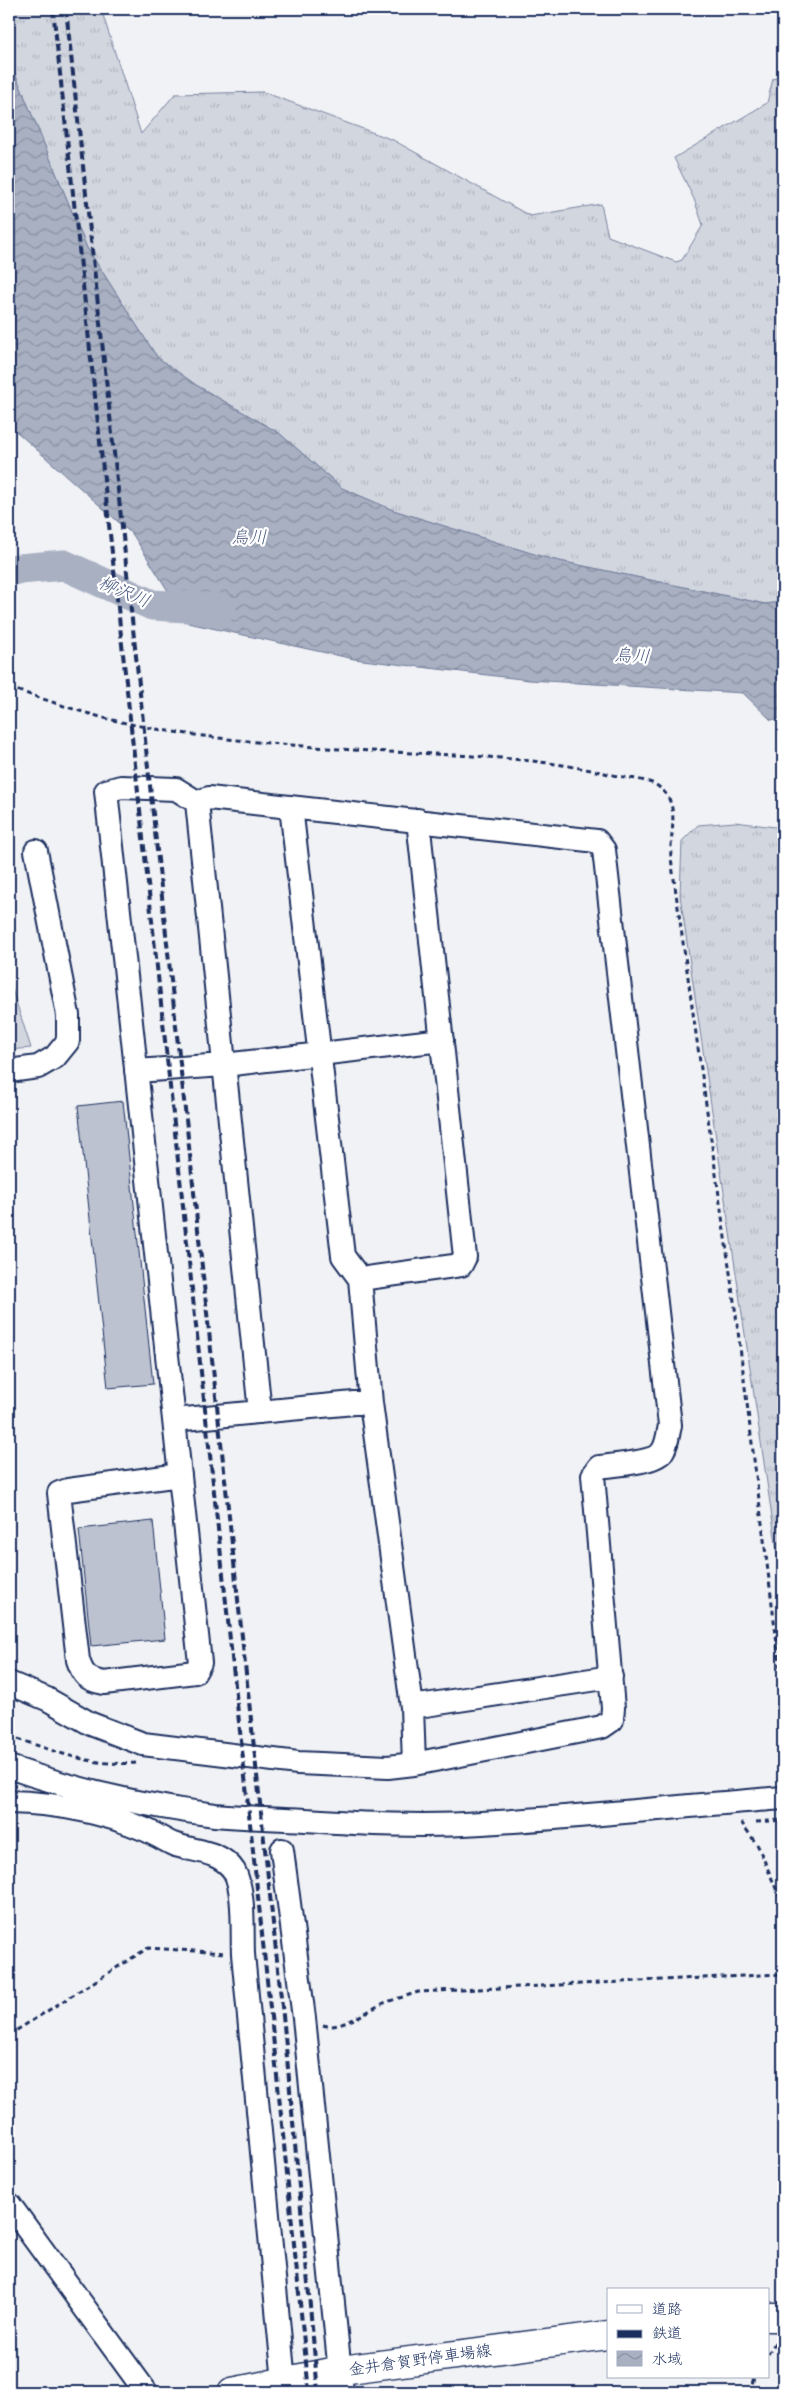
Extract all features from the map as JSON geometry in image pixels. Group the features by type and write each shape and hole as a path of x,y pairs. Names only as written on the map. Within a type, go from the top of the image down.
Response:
{"main road":[{"path":"770,2317 783,2317"},
{"name":"金井倉賀野停車場線","path":"232,2392 284,2382 342,2381 607,2335"}],"street":[{"path":"180,1476 68,1490 59,1493 78,1660 82,1672 89,1680 104,1683 195,1672 200,1663 180,1476 174,1420 106,791 121,787 176,789 197,802"},
{"path":"9,1683 47,1699 90,1724 143,1744 298,1763 388,1767 414,1764 602,1727 612,1720 611,1677 593,1475 600,1468 653,1459 661,1454 667,1442 670,1426 604,850 597,840 585,838 209,798 197,802"},
{"path":"197,802 260,1412"},
{"path":"291,807 343,1256 360,1279 371,1403 412,1707 414,1764"},
{"path":"360,1279 461,1265 465,1257 418,820"},
{"path":"9,1071 38,1067 55,1057 68,1040 68,1016 36,851"},
{"path":"136,1071 224,1065 442,1040"},
{"path":"174,1420 371,1403"},
{"path":"412,1707 611,1677"},
{"path":"9,1766 71,1787 132,1801 215,1815 350,1823 414,1825 480,1823 620,1814 783,1798"},
{"path":"9,1802 42,1803 96,1814 146,1830 173,1844 217,1856 234,1872 239,1884 243,1954 284,2382"},
{"path":"282,1850 304,2018 342,2381"},
{"path":"9,2204 146,2392"}],"path":[{"path":"9,688 116,721 176,732 329,748 497,756 593,770 655,785 666,794 672,805 674,819 670,842 671,858 736,1316 783,1692"},
{"path":"9,1736 84,1760 112,1765 136,1762"},
{"path":"741,1822 758,1846 783,1905"},
{"path":"9,2035 148,1948 243,1954"},
{"path":"304,2018 329,2027 352,2020 384,2004 418,1992 783,1974"},
{"path":"770,2351 783,2329"},
{"path":"750,2392 754,2378"}],"green space":[{"path":"9,9 101,9 141,134 175,94 263,92 393,140 530,216 601,204 608,236 676,262 682,260 703,225 694,199 674,158 767,103 773,79 783,76 783,602 765,604 550,559 393,510 342,488 279,433 196,385 157,357 87,248 9,59"},
{"path":"735,822 783,828 783,1591 680,895 682,841 698,825"},
{"path":"9,980 31,1048 9,1050"}],"water":[{"name":"烏川","path":"9,59 87,248 157,357 196,385 279,433 342,488 393,510 550,559 765,604 783,602 783,718 771,720 743,693 529,680 354,659 188,623 133,535 9,425"}],"building":[{"path":"123,1101 153,1384 108,1388 78,1106"},
{"path":"153,1521 165,1639 91,1646 79,1529"}],"waterway":[{"name":"柳沢川","path":"9,570 64,565 152,605 221,609"}],"railway":[{"path":"53,9 272,2026 309,2392"},
{"path":"66,9 284,2025 318,2392"}]}
